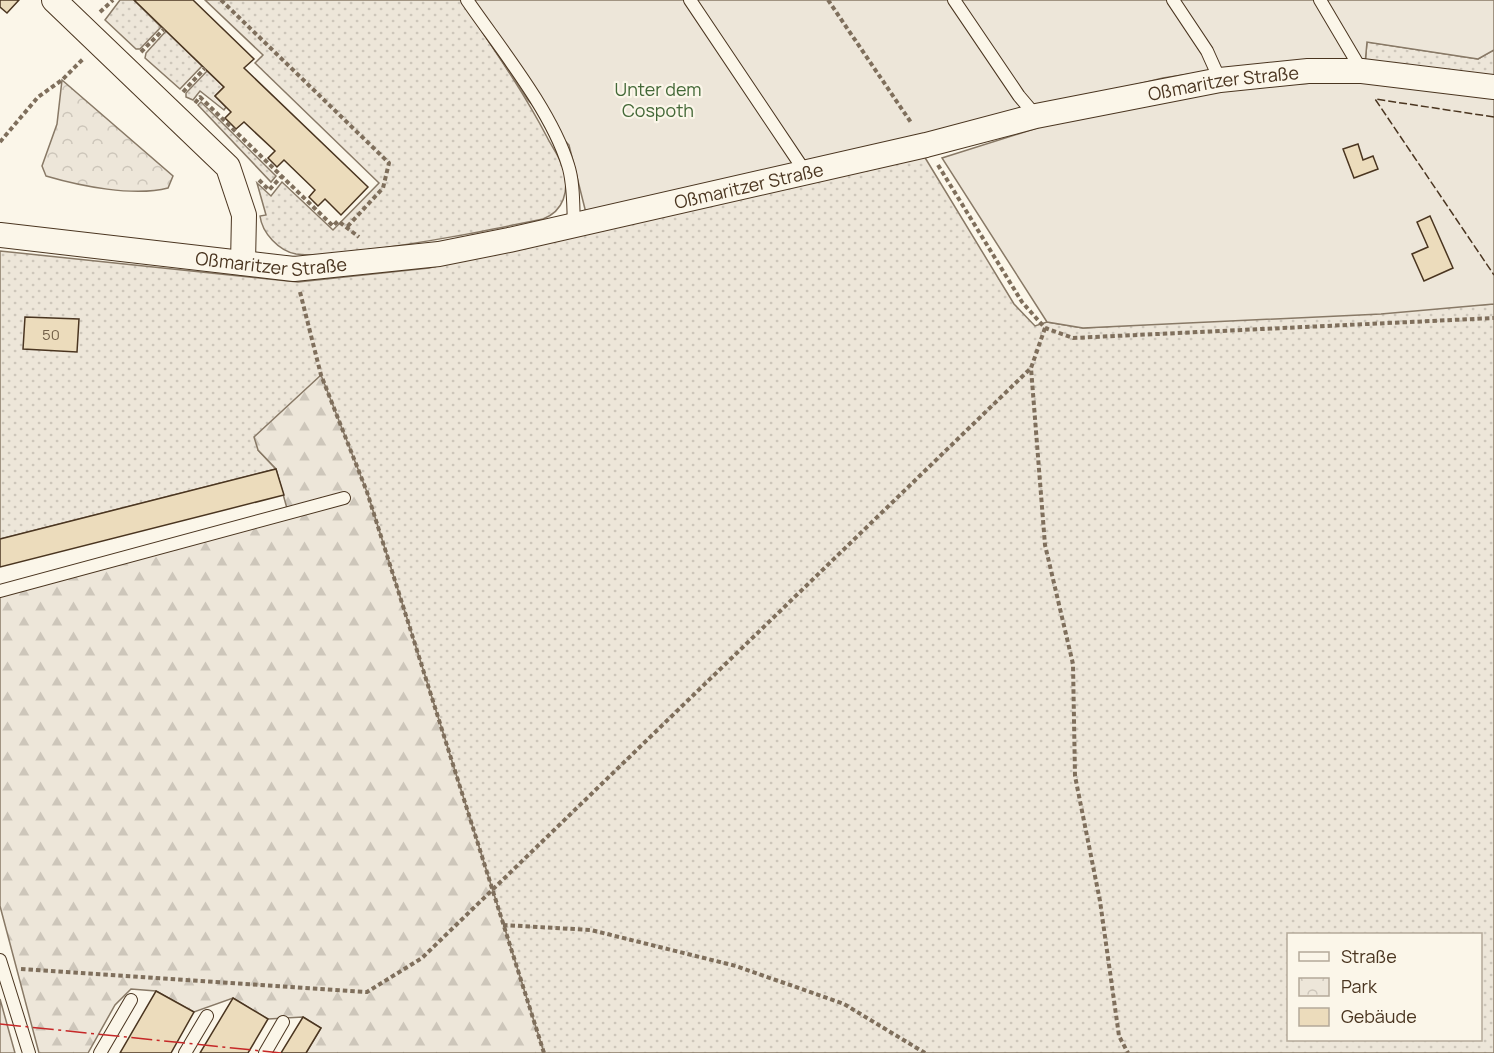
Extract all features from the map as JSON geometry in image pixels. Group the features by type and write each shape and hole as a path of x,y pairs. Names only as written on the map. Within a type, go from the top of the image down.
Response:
{"street":[{"path":"54,0 228,167 244,215 243,263"},
{"name":"Oßmaritzer Straße","path":"0,235 294,269 439,254 806,173 1036,116 1220,80 1308,70 1362,71 1494,87"}],"lane":[{"path":"467,0 536,102 562,149 569,167 574,225"},
{"path":"690,0 806,173"},
{"path":"954,0 1019,96 1036,116"},
{"path":"1173,0 1207,51 1220,80"},
{"path":"1320,0 1362,71"},
{"path":"0,591 344,498"},
{"path":"1,964 29,1053"},
{"path":"100,1053 131,1000"},
{"path":"185,1053 207,1016"},
{"path":"265,1053 283,1022"}],"path":[{"path":"96,17 112,0"},
{"path":"220,0 389,163 383,188 345,228"},
{"path":"828,0 926,145 1022,302 1045,328 1073,338 1494,318"},
{"path":"137,57 164,29"},
{"path":"179,96 205,68"},
{"path":"0,142 38,97 62,80"},
{"path":"190,108 200,97 333,226 338,221 345,228 394,259"},
{"path":"254,175 269,190 281,177"},
{"path":"294,269 321,375 367,492 491,891 544,1053"},
{"path":"1045,328 1031,368 1045,545 1073,664 1075,776 1100,901 1119,1036 1128,1053"},
{"path":"1,964 367,992 422,958 1031,368"},
{"path":"503,925 591,930 736,966 844,1004 926,1053"}],"green space":[{"path":"120,0 134,0 161,27 140,49 136,49 105,20"},
{"path":"205,0 461,0 517,84 561,162 566,185 560,206 543,219 410,244 322,255 296,254 283,249 272,240 261,222 260,216 266,215 257,183 271,196 282,182 333,230 379,183 255,63 263,55"},
{"name":"Unter dem Cospoth","path":"461,0 1494,0 1494,50 1478,59 1367,42 1365,64 1263,65 1163,78 587,217 569,145 528,100"},
{"path":"166,31 202,66 180,89 145,58 146,53"},
{"path":"1367,42 1478,59 1494,50 1494,78 1365,64"},
{"path":"207,71 224,87 215,96 226,107 224,110 200,91 193,100 186,97 186,93"},
{"path":"1375,79 1494,96 1494,304 1381,314 1083,328 1047,322 942,158 1059,121 1220,89"},
{"path":"62,80 173,176 168,188 123,191 91,187 46,176 42,166 57,124"},
{"path":"201,102 276,176 271,182 198,105"},
{"path":"921,151 1014,304 1035,326 1047,322 1083,328 1494,304 1494,1053 544,1053 367,492 258,450 276,469 0,539 0,251 298,282 429,268"},
{"path":"321,375 367,492 544,1053 306,1053 321,1028 303,1017 268,1019 233,998 194,1012 156,991 131,989 115,1005 88,1053 39,1053 0,906 0,594 288,512 276,469 258,450 254,437"},
{"path":"0,999 15,1053 0,1053"}],"building":[{"path":"0,0 19,0 7,13 0,7"},
{"path":"134,0 193,0 254,59 244,68 368,187 341,215 325,199 318,206 309,197 315,190 284,160 277,167 268,158 275,151 244,122 236,129 225,118 231,112 215,96 224,87"},
{"path":"1358,144 1363,160 1373,156 1378,169 1354,178 1343,149"},
{"path":"1430,216 1453,268 1424,281 1412,254 1428,247 1417,222"},
{"path":"25,317 79,319 77,352 23,349"},
{"path":"276,469 284,495 0,567 0,539"},
{"path":"156,991 194,1012 171,1053 120,1053"},
{"path":"233,998 268,1019 248,1053 200,1053"},
{"path":"303,1017 321,1028 306,1053 281,1053"}],"fence":[{"path":"1494,117 1375,99 1494,275"}],"power":[{"path":"0,1024 281,1053"}]}
